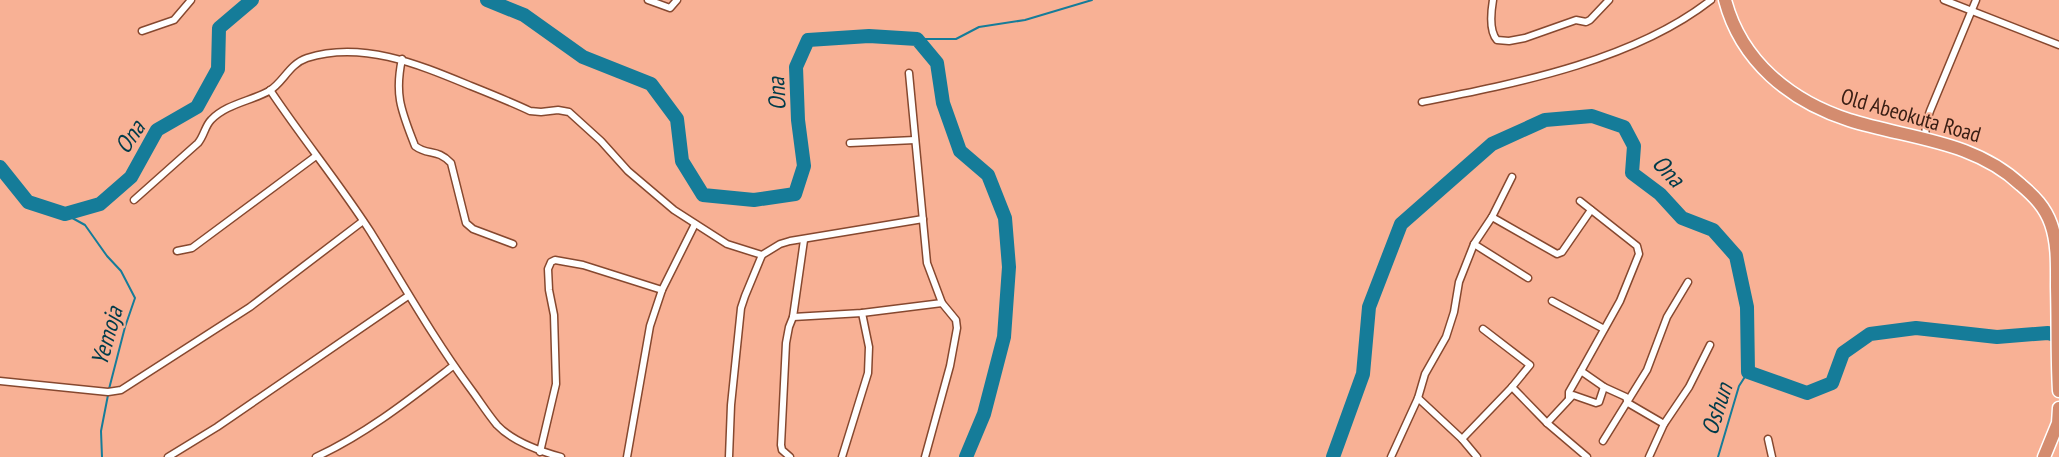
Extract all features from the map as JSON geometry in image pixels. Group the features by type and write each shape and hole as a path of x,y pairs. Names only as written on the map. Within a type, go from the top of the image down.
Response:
{"highway":[{"name":"Old Abeokuta Road","path":"1725,0 1738,36 1754,60 1794,95 1822,110 1850,120 1925,138 1979,156 2007,171 2039,202 2051,224 2057,256 2059,391"},
{"path":"2044,457 2058,423 2059,408"}],"street":[{"path":"142,31 174,21 191,0"},
{"path":"648,0 670,8 677,0"},
{"path":"1493,0 1491,20 1493,36 1497,40 1509,41 1525,38 1576,20 1590,21 1609,0"},
{"path":"1422,102 1487,89 1556,71 1624,49 1692,15 1711,0"},
{"path":"1944,0 2059,45"},
{"path":"1925,138 1930,111 1976,0"},
{"path":"134,200 198,143 213,118 242,101 270,90 296,63 306,58 352,52 413,62 531,111 569,112 601,141 628,171 695,224 735,248 762,255"},
{"path":"402,59 398,87 399,103 415,146 444,155 451,163 466,223 473,229 513,244"},
{"path":"909,73 927,262 942,303 956,320 957,328 950,366 925,457"},
{"path":"270,90 363,221 453,366 497,425 515,439 540,452 561,457"},
{"path":"850,143 915,140"},
{"path":"177,251 192,248 316,156"},
{"path":"1391,457 1418,398 1425,374 1446,337 1460,282 1474,244 1492,217 1512,177"},
{"path":"1569,398 1569,392 1620,301 1639,254 1637,246 1581,201"},
{"path":"1492,217 1557,254 1562,252 1592,210"},
{"path":"729,457 741,308 762,255 780,244 923,219"},
{"path":"0,381 108,392 121,390 250,308 363,221"},
{"path":"627,457 650,327 662,290 695,224"},
{"path":"790,457 782,450 781,445 786,343 793,317 804,240"},
{"path":"1474,244 1528,278"},
{"path":"540,452 556,384 554,315 548,269 551,262 555,260 583,265 662,290"},
{"path":"1603,441 1629,403 1647,370 1667,317 1688,282"},
{"path":"168,457 217,427 408,296"},
{"path":"1552,301 1604,329"},
{"path":"793,317 862,313 942,303"},
{"path":"842,457 868,373 869,347 862,313"},
{"path":"1462,439 1530,365 1483,329"},
{"path":"1649,457 1664,424 1689,387 1710,345"},
{"path":"316,457 360,434 453,366"},
{"path":"1581,371 1604,387 1626,397 1629,403 1664,424"},
{"path":"1512,387 1547,423 1587,457"},
{"path":"1547,423 1573,395 1599,402 1604,387"},
{"path":"1418,398 1462,439 1477,457"},
{"path":"1768,439 1772,457"}],"waterway":[{"name":"Ona","path":"0,167 28,202 65,214 100,204 131,177 157,130 197,107 218,69 219,28 252,0"},
{"name":"Ona","path":"487,0 524,15 583,57 651,84 677,119 682,161 703,195 754,200 795,194 804,166 798,120 796,67 808,40 869,36 917,39 937,63 943,103 960,151 988,175 1005,218 1009,267 1004,337 984,414 966,457"},
{"path":"917,39 956,39 979,27 1025,20 1092,0"},
{"name":"Ona","path":"1333,457 1363,374 1369,307 1401,224 1492,144 1545,120 1592,116 1624,127 1634,146 1632,173 1660,194 1682,218 1713,230 1736,256 1747,307 1748,372 1807,393 1832,383 1843,353 1870,334 1916,328 1997,337 2048,333 2059,336"},
{"name":"Yemoja","path":"65,214 85,225 121,271 135,298 109,389"},
{"name":"Oshun","path":"1718,457 1739,386 1748,372"},
{"name":"Yemoja","path":"102,457 101,431 108,395"}]}
